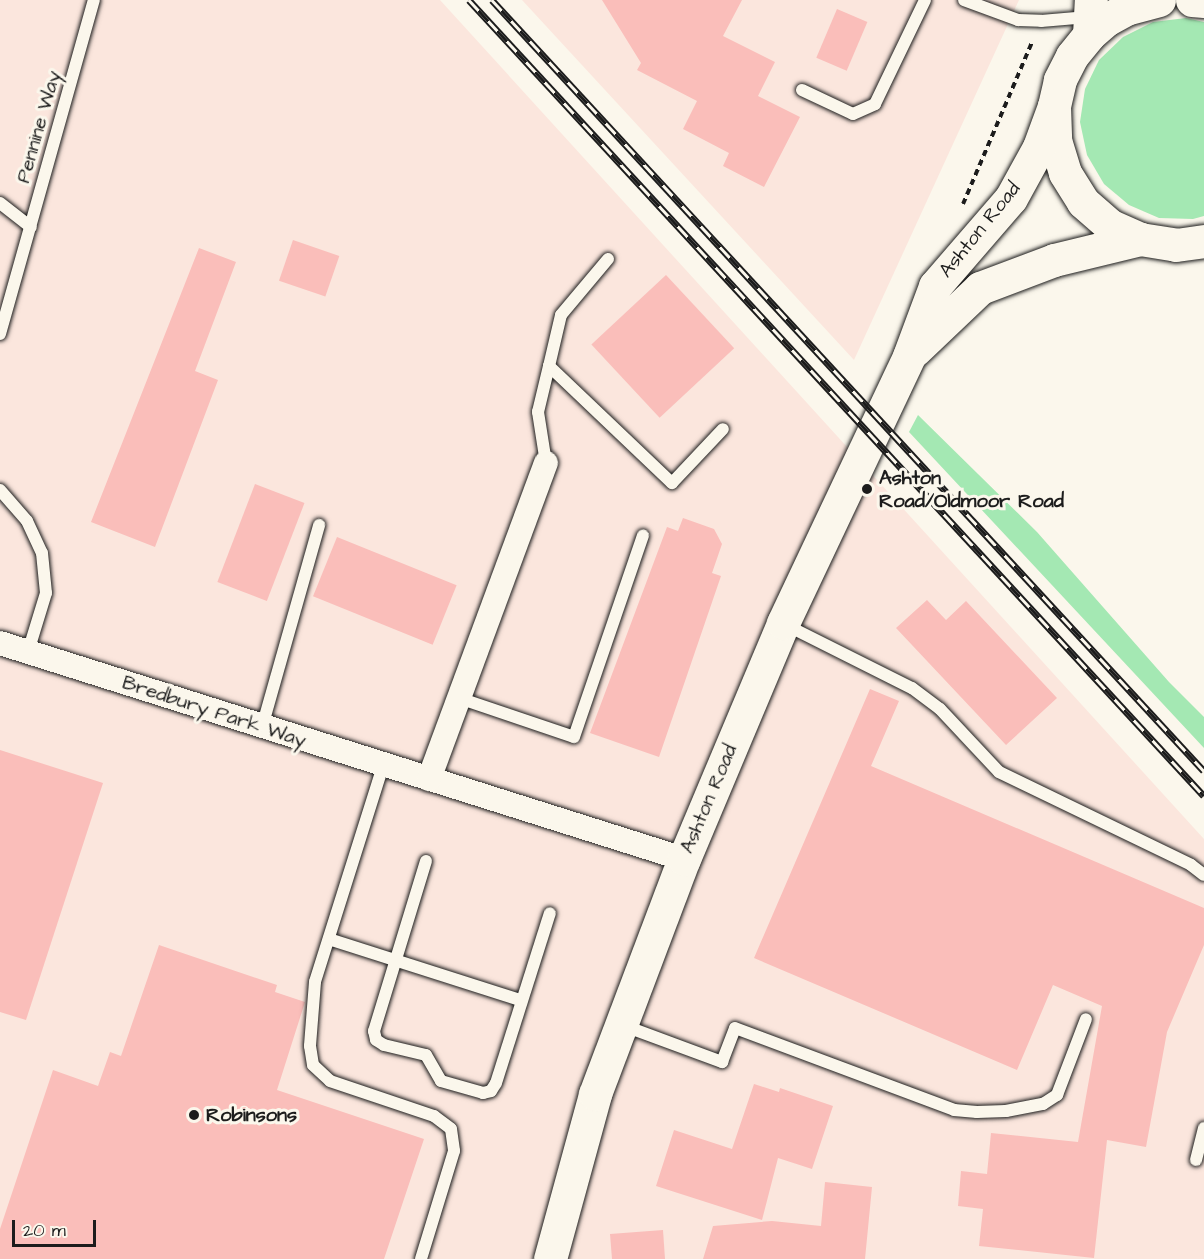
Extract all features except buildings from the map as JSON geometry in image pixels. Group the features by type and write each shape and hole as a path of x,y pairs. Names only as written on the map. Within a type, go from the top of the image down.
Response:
{"highway":[{"path":"1159,0 1126,9 1106,20 1090,17 1060,80 1054,106 1055,140 1065,173 1083,202 1109,225 1140,239 1176,245 1204,241"},
{"path":"1192,0 1204,1"},
{"name":"Ashton Road","path":"550,1259 595,1095 621,1024 684,859 783,623 909,356 935,286 1011,198 1039,147 1054,106"},
{"name":"Ashton Road","path":"909,356 980,288 1054,260 1140,239"}],"street":[{"path":"429,779 546,463"},
{"name":"Bredbury Park Way","path":"0,643 383,766 684,859"}],"lane":[{"name":"Pennine Way","path":"0,334 94,0"},
{"path":"802,90 853,114 876,104 925,0"},
{"path":"964,0 1018,20 1041,21 1090,17"},
{"path":"0,203 31,227"},
{"path":"546,463 538,412 561,315 608,259"},
{"path":"549,366 672,483 723,429"},
{"path":"0,490 27,521 42,553 46,593 28,652"},
{"path":"262,727 319,525"},
{"path":"459,698 574,737 643,536"},
{"path":"783,623 912,688 940,709 999,772 1191,865 1204,875"},
{"path":"383,766 315,982 310,1046 313,1065 330,1081 434,1116 451,1129 454,1151 422,1259"},
{"path":"426,861 374,1031 376,1040 384,1044 426,1055 441,1081 483,1093 491,1091 496,1083 520,1000 550,913"},
{"path":"329,939 520,1000"},
{"path":"621,1024 722,1062 735,1028 954,1110 1006,1111 1043,1104 1057,1095 1086,1019"},
{"path":"1196,1160 1204,1128"}],"path":[{"path":"962,207 1041,21"}],"shaded area":[{"path":"0,0 440,0 1204,839 1204,1259 0,1259"},
{"path":"522,0 1019,0 854,360"}],"green space":[{"path":"1186,18 1204,22 1204,216 1193,219 1159,218 1129,205 1104,184 1087,155 1080,122 1085,89 1099,60 1123,37 1153,22"},
{"path":"918,415 1037,532 1169,682 1204,717 1204,748 909,432"}],"railway":[{"path":"469,0 1204,796"},
{"path":"492,0 1204,771"}],"place":[{"name":"Ashton Road/Oldmoor Road","path":"867,489"},
{"name":"Robinsons","path":"194,1115"}]}
